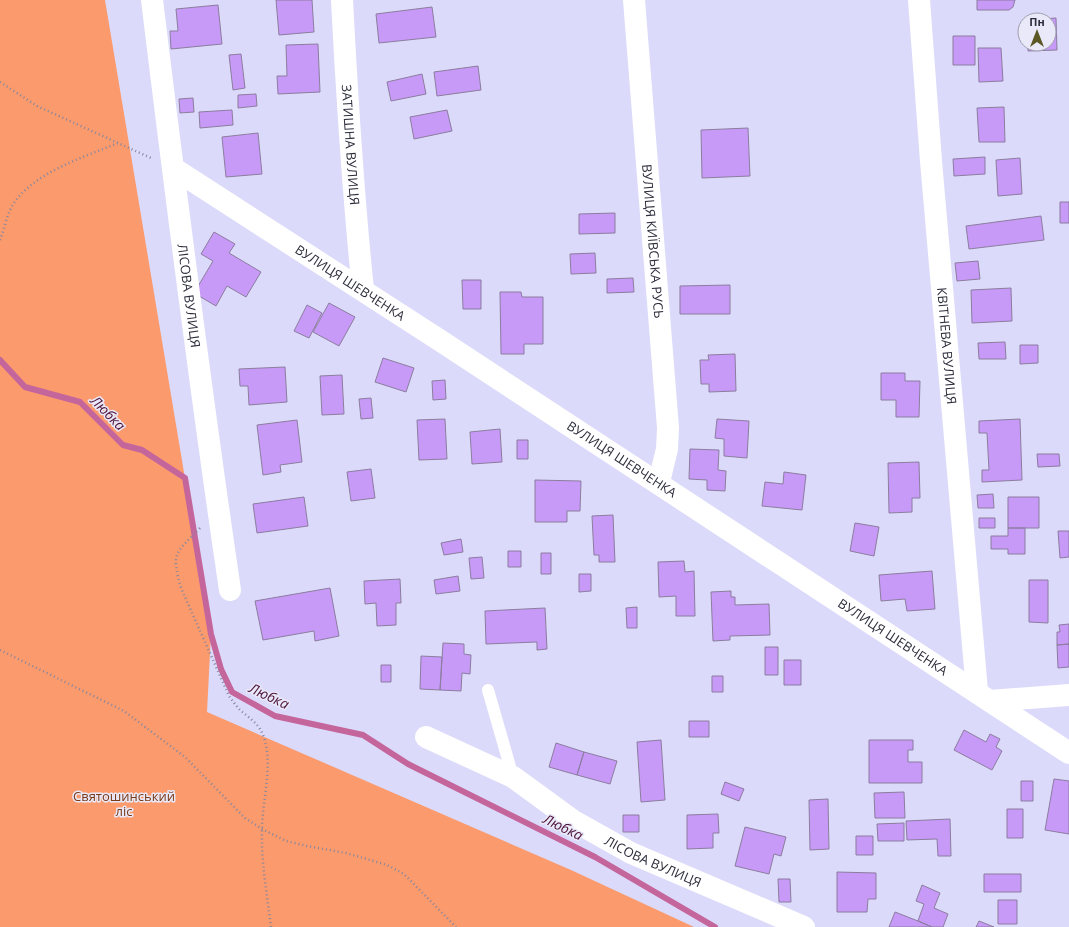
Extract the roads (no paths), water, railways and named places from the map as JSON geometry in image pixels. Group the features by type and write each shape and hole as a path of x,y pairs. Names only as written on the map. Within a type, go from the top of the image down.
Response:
{"street":[{"name":"ЛІСОВА ВУЛИЦЯ","path":"152,0 230,590"},
{"name":"ЗАТИШНА ВУЛИЦЯ","path":"342,0 350,146 363,290"},
{"name":"ВУЛИЦЯ КИЇВСЬКА РУСЬ","path":"634,0 668,428 667,449 659,482"},
{"name":"КВІТНЕВА ВУЛИЦЯ","path":"919,0 931,161 984,696"},
{"name":"ВУЛИЦЯ ШЕВЧЕНКА","path":"173,168 659,482 984,696 1069,754"},
{"path":"984,696 1069,695"},
{"name":"ЛІСОВА ВУЛИЦЯ","path":"426,737 513,777 572,820 630,853 804,927"}],"lane":[{"path":"488,690 513,777"}],"waterway":[{"name":"Любка","path":"0,360 25,387 80,402 123,445 142,450 185,478 211,634 221,669 232,692 275,716 363,735 408,764 595,857 715,927"}],"park label":[{"name":"Святошинський ліс","path":"124,804"}]}
